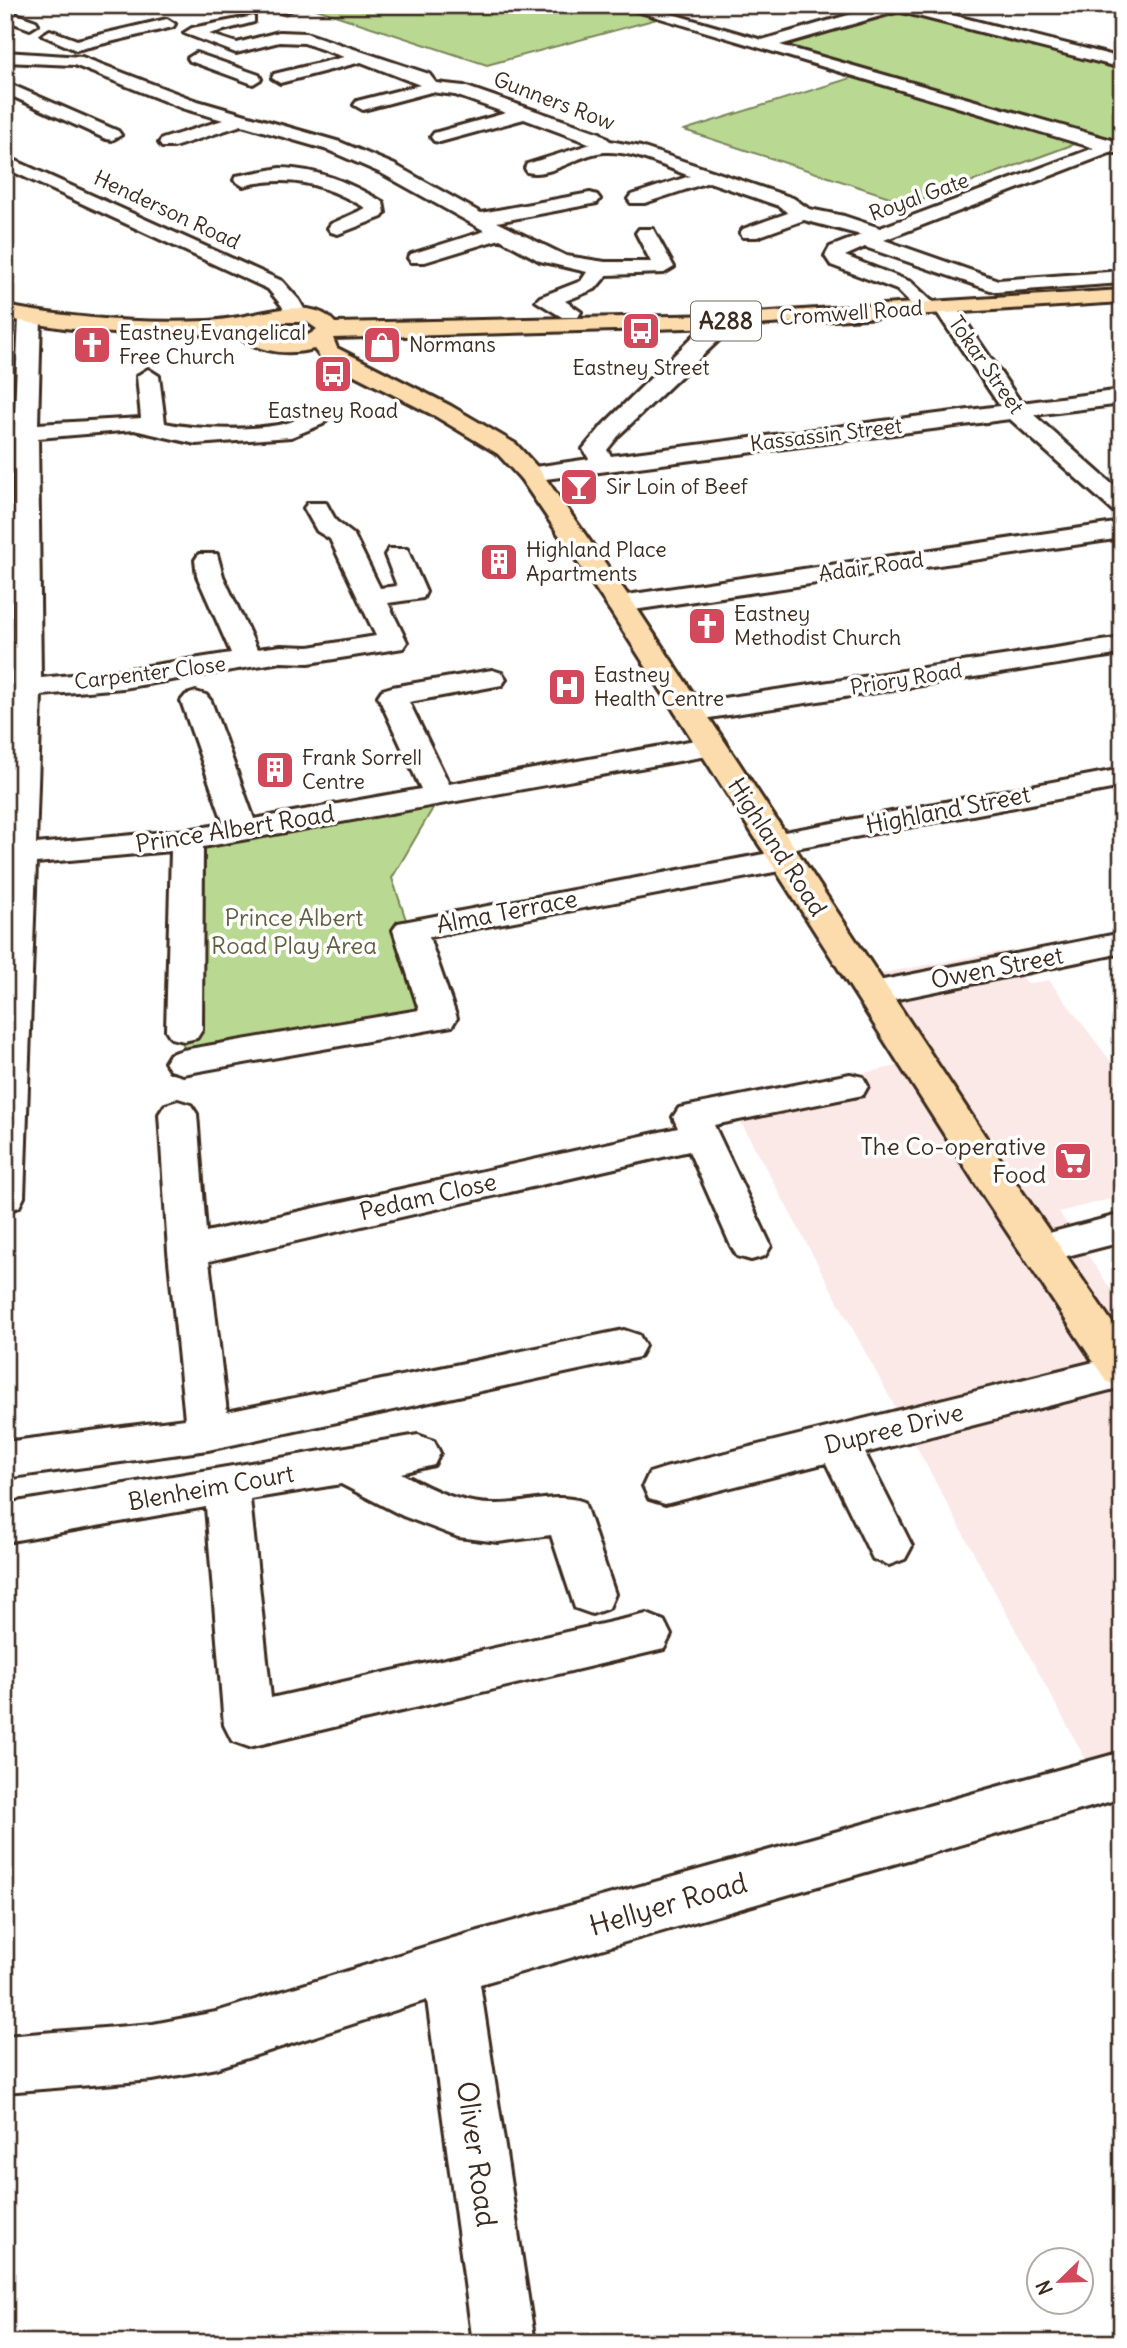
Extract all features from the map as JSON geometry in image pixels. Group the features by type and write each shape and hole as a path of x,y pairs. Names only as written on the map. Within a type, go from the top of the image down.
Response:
{"main road":[{"name":"Cromwell Road","path":"264,335 299,345 325,334 722,321 1122,296"},
{"name":"A288","path":"17,315 264,335"},
{"name":"Cromwell Road","path":"264,335 297,316 316,318 324,322 325,334"},
{"name":"Highland Road","path":"325,334 322,345 329,353 443,411 507,449 530,474 620,604 779,851 1122,1371"},
{"name":"Highland Road","path":"264,335 379,380"}],"street":[{"path":"624,5 1113,148"},
{"path":"762,45 897,6 1122,62"},
{"path":"119,7 236,48"},
{"path":"192,33 252,12"},
{"name":"Gunners Row","path":"252,12 285,37 362,57 423,78 431,87 458,90 594,137 604,146 635,151 786,202 803,214 837,220 872,238 996,286 1122,277"},
{"path":"5,15 76,45 167,24"},
{"path":"814,15 841,23"},
{"path":"253,79 195,58 285,37"},
{"path":"280,78 362,57"},
{"path":"5,58 76,60 240,120 316,140 388,169 547,257 601,269 664,267 646,233"},
{"path":"111,89 137,82"},
{"path":"5,87 112,135"},
{"path":"363,105 431,87"},
{"path":"46,105 72,99"},
{"path":"440,137 524,113"},
{"path":"168,143 240,120"},
{"path":"286,150 316,140"},
{"path":"570,202 533,174 604,146"},
{"name":"Royal Gate","path":"936,308 904,286 838,261 835,256 837,251 1113,148"},
{"name":"Henderson Road","path":"10,167 275,285 292,304 297,316"},
{"path":"335,185 388,169"},
{"path":"243,180 271,172 312,176 360,195 377,210 338,228"},
{"path":"638,199 709,176"},
{"path":"479,219 590,199"},
{"path":"750,233 803,214"},
{"path":"418,258 502,232"},
{"path":"570,312 547,301 588,285 601,269"},
{"path":"839,286 870,274"},
{"name":"Tokar Street","path":"936,308 1014,410 1122,506"},
{"path":"5,1197 14,856 27,688 26,432 17,315"},
{"path":"604,464 595,449 722,321"},
{"path":"148,376 154,427"},
{"name":"Kassassin Street","path":"530,474 1122,397"},
{"path":"26,432 134,423 154,427 199,446 260,432 294,437 315,419"},
{"path":"248,660 393,642 341,535 327,526 317,508"},
{"name":"Adair Road","path":"620,604 1122,530"},
{"path":"371,597 413,592 398,555"},
{"name":"Carpenter Close","path":"27,688 123,679 248,660 209,576 208,560"},
{"name":"Priory Road","path":"690,712 1122,646"},
{"path":"440,796 392,696 492,679"},
{"path":"196,701 242,830"},
{"name":"Prince Albert Road","path":"14,856 187,840 712,746"},
{"name":"Highland Street","path":"779,851 1122,778"},
{"name":"Alma Terrace","path":"187,840 184,1046 439,1018 410,930 779,851"},
{"name":"Owen Street","path":"873,993 1122,943"},
{"path":"751,1246 685,1139 692,1117 850,1086"},
{"path":"178,1114 188,1251 208,1433"},
{"name":"Pedam Close","path":"188,1251 685,1139"},
{"path":"1040,1249 1122,1228"},
{"path":"5,1460 208,1433 624,1346"},
{"name":"Dupree Drive","path":"665,1486 1122,1371"},
{"path":"838,1443 889,1546"},
{"name":"Blenheim Court","path":"5,1523 418,1453"},
{"path":"345,1465 414,1500 459,1518 495,1523 568,1515 592,1594"},
{"path":"226,1485 249,1725 647,1635"},
{"name":"Hellyer Road","path":"5,2064 153,2052 216,2040 450,1966 1122,1774"},
{"name":"Oliver Road","path":"450,1966 504,2343"}],"shaded area":[{"path":"1003,951 1028,984 1049,980 1122,1076 1122,1196 1059,1212 1122,1306 1122,1827 729,1100 897,1066 844,980"}],"green space":[{"path":"325,5 608,5 657,19 487,65 313,8"},
{"path":"901,13 917,14 1122,65 1122,143 789,46 794,42"},
{"path":"854,77 1080,142 911,204 684,130"},
{"name":"Prince Albert Road Play Area","path":"440,796 392,878 439,1018 183,1062 187,840"}],"place":[{"name":"Eastney Street","path":"641,331"},
{"name":"Eastney Evangelical Free Church","path":"92,345"},
{"name":"Normans","path":"382,345"},
{"name":"Eastney Road","path":"333,374"},
{"name":"Sir Loin of Beef","path":"579,487"},
{"name":"Highland Place Apartments","path":"499,562"},
{"name":"Eastney Methodist Church","path":"707,626"},
{"name":"Eastney Health Centre","path":"567,687"},
{"name":"Frank Sorrell Centre","path":"275,770"},
{"name":"The Co-operative Food","path":"1073,1161"}]}
